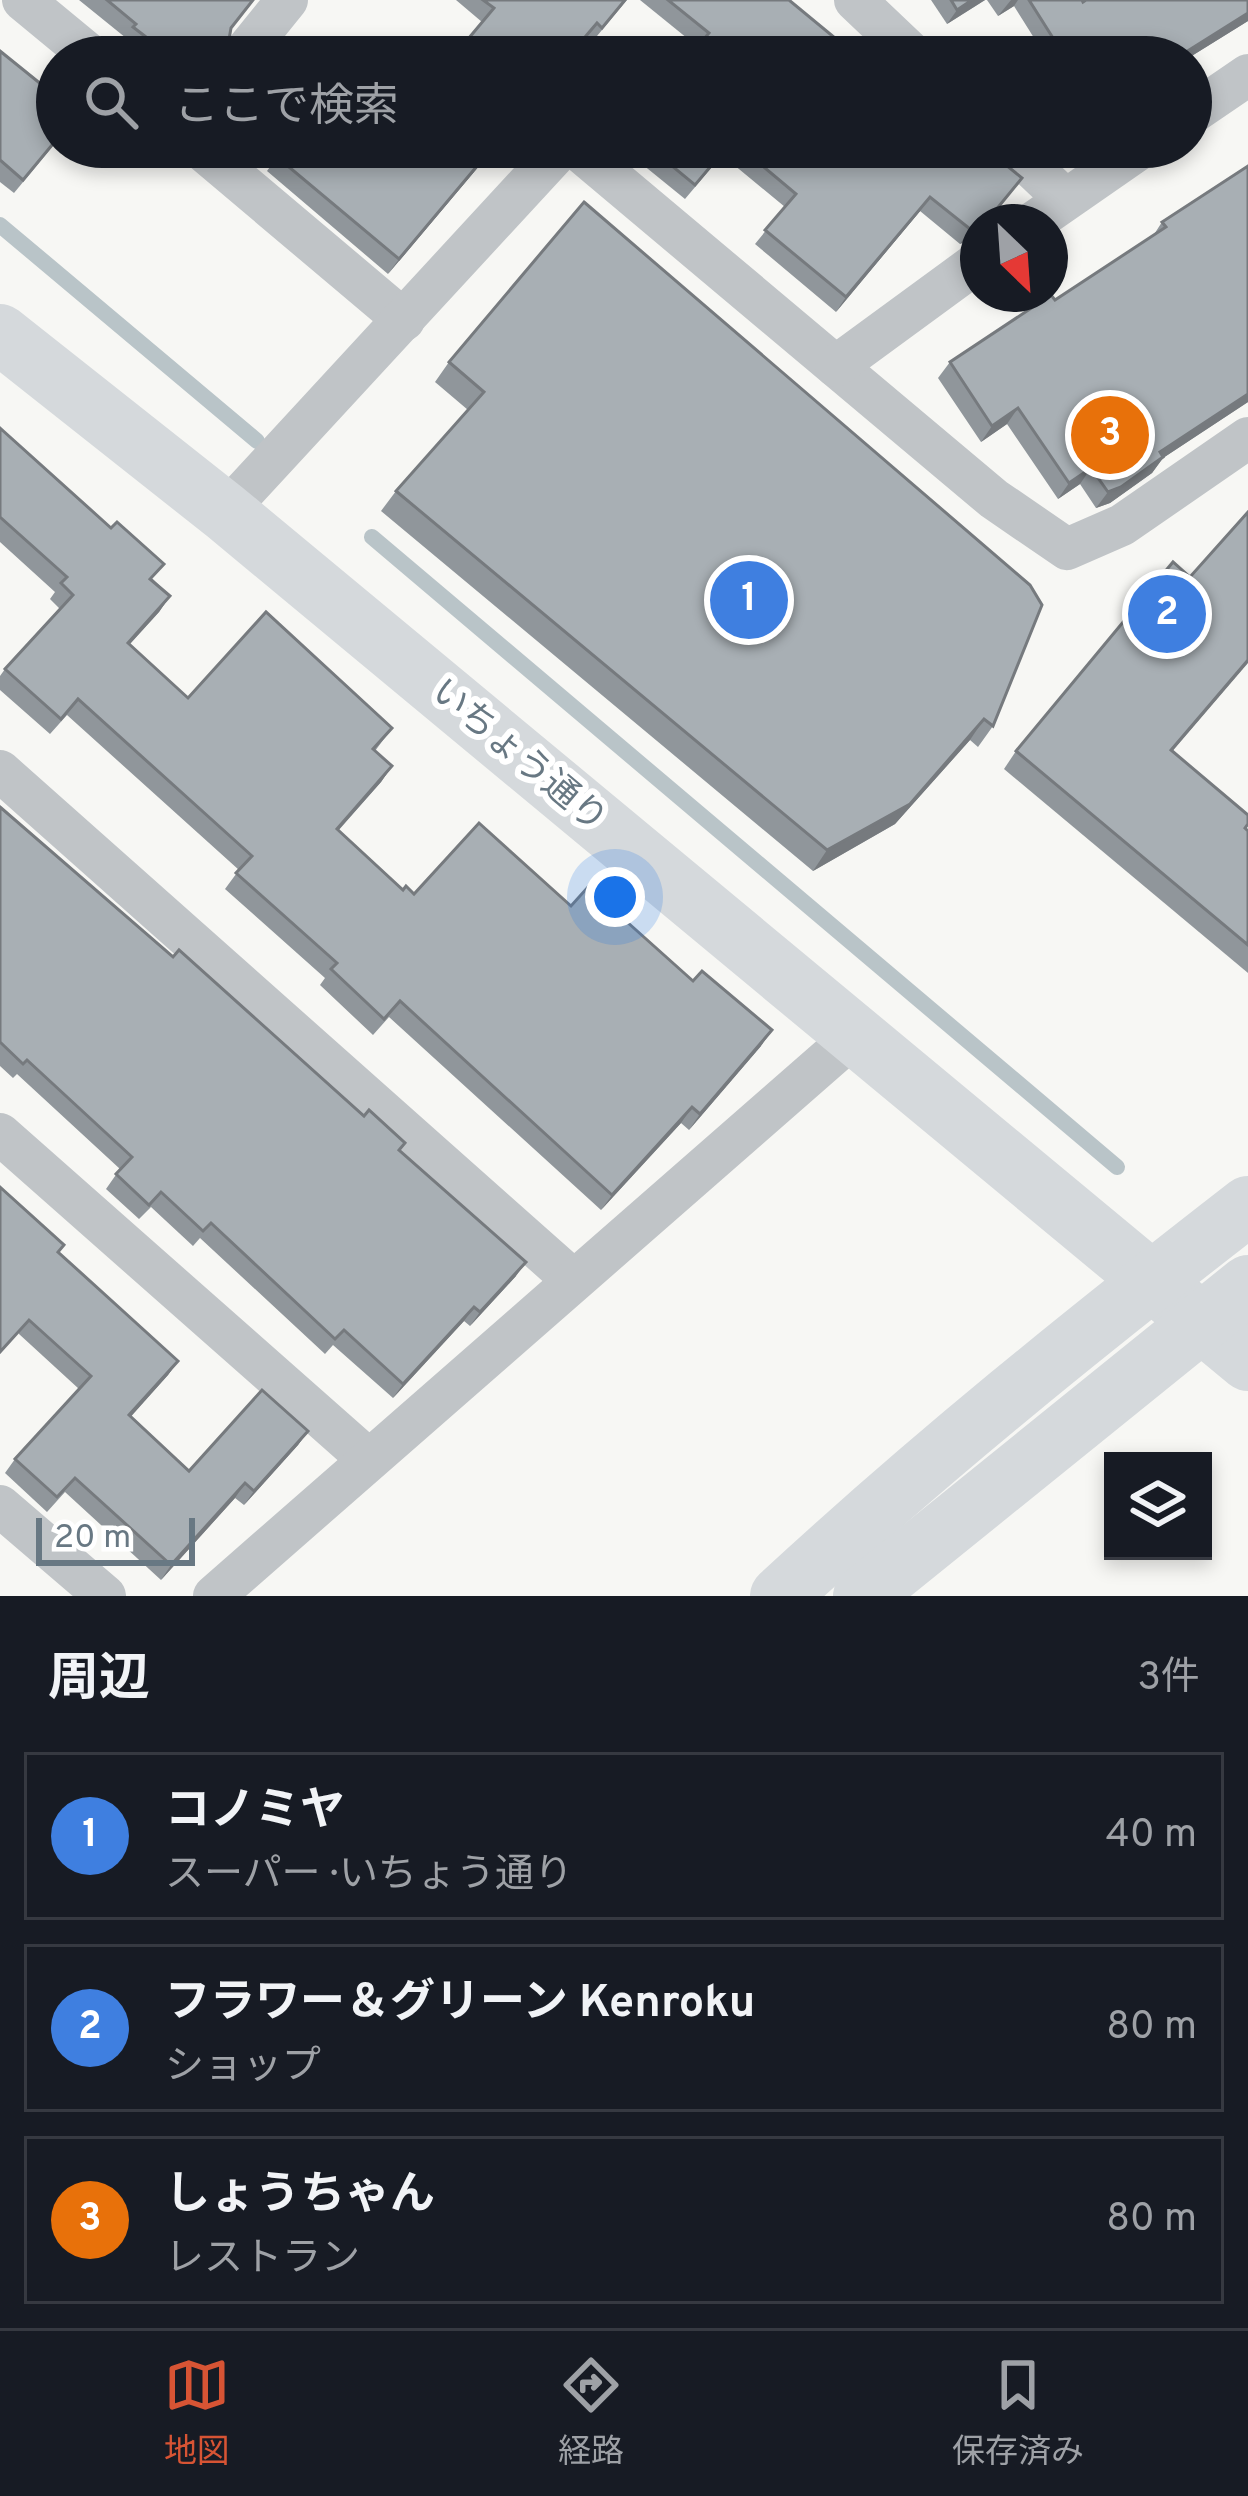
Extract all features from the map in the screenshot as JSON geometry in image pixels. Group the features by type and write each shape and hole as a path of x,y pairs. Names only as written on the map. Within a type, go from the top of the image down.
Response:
{"street":[{"path":"23,0 67,36"},
{"path":"258,36 286,0"},
{"path":"855,0 893,36"},
{"path":"1212,100 1248,75"},
{"path":"224,168 404,320"},
{"path":"224,512 543,168"},
{"path":"600,168 994,500 1067,549 1122,525 1248,438"},
{"path":"1023,168 1045,204"},
{"path":"1059,204 1111,168"},
{"path":"836,366 960,275"},
{"name":"いちょう通り","path":"0,334 224,512 1248,1361"},
{"path":"0,771 573,1280"},
{"path":"214,1596 854,1037"},
{"path":"0,1134 368,1459"},
{"path":"780,1596 1152,1280 1248,1206"},
{"path":"863,1596 1248,1285"},
{"path":"0,1506 105,1596"}],"building":[{"path":"107,0 253,0 230,36 145,36 133,27 136,24"},
{"path":"483,0 625,0 602,28 597,23 586,36 471,36 494,8"},
{"path":"668,0 789,0 833,36 706,36 709,33"},
{"path":"951,0 972,0 957,10"},
{"path":"1029,0 1248,0 1248,13 1211,36 1052,36"},
{"path":"0,51 36,80 36,164 23,180 0,160"},
{"path":"1248,166 1248,394 1160,452 1163,457 1121,487 1108,492 1091,468 1069,483 1018,408 992,426 950,362 1025,312 1068,312 1068,291 1166,227 1162,222"},
{"path":"290,168 475,168 399,259"},
{"path":"674,168 709,168 695,185"},
{"path":"765,168 1010,168 1022,178 1001,204 960,204 960,221 930,197 846,297 765,230 796,194"},
{"path":"584,202 1030,585 1042,605 993,726 984,719 910,804 827,850 396,491 484,392 449,362"},
{"path":"0,428 111,528 117,522 164,564 150,579 170,596 128,643 188,698 266,612 392,728 373,749 392,766 337,829 403,890 406,886 414,894 479,823 571,906 588,887 693,981 702,971 772,1030 700,1114 692,1107 612,1195 400,1001 384,1019 331,969 337,963 236,873 252,856 78,699 61,719 5,669 73,595 61,583 67,577 0,517"},
{"path":"1248,512 1248,660 1171,750 1248,815 1248,945 1016,751 1173,562 1190,577"},
{"path":"0,807 173,957 179,950 364,1116 369,1110 405,1143 399,1150 526,1262 480,1312 474,1307 403,1384 344,1330 335,1339 211,1223 203,1231 161,1192 149,1205 116,1174 132,1157 27,1060 23,1064 0,1042"},
{"path":"0,1187 64,1245 58,1252 178,1361 129,1415 189,1471 262,1390 308,1431 254,1491 245,1483 171,1565 75,1478 57,1497 15,1459 91,1376 29,1320 0,1352"}],"waterway":[{"path":"0,225 257,441"},
{"path":"372,537 1117,1167"}],"place":[{"name":"しょうちゃん","path":"1110,435"},
{"name":"コノミヤ","path":"749,600"},
{"name":"フラワー＆グリーン Kenroku","path":"1167,614"}]}
